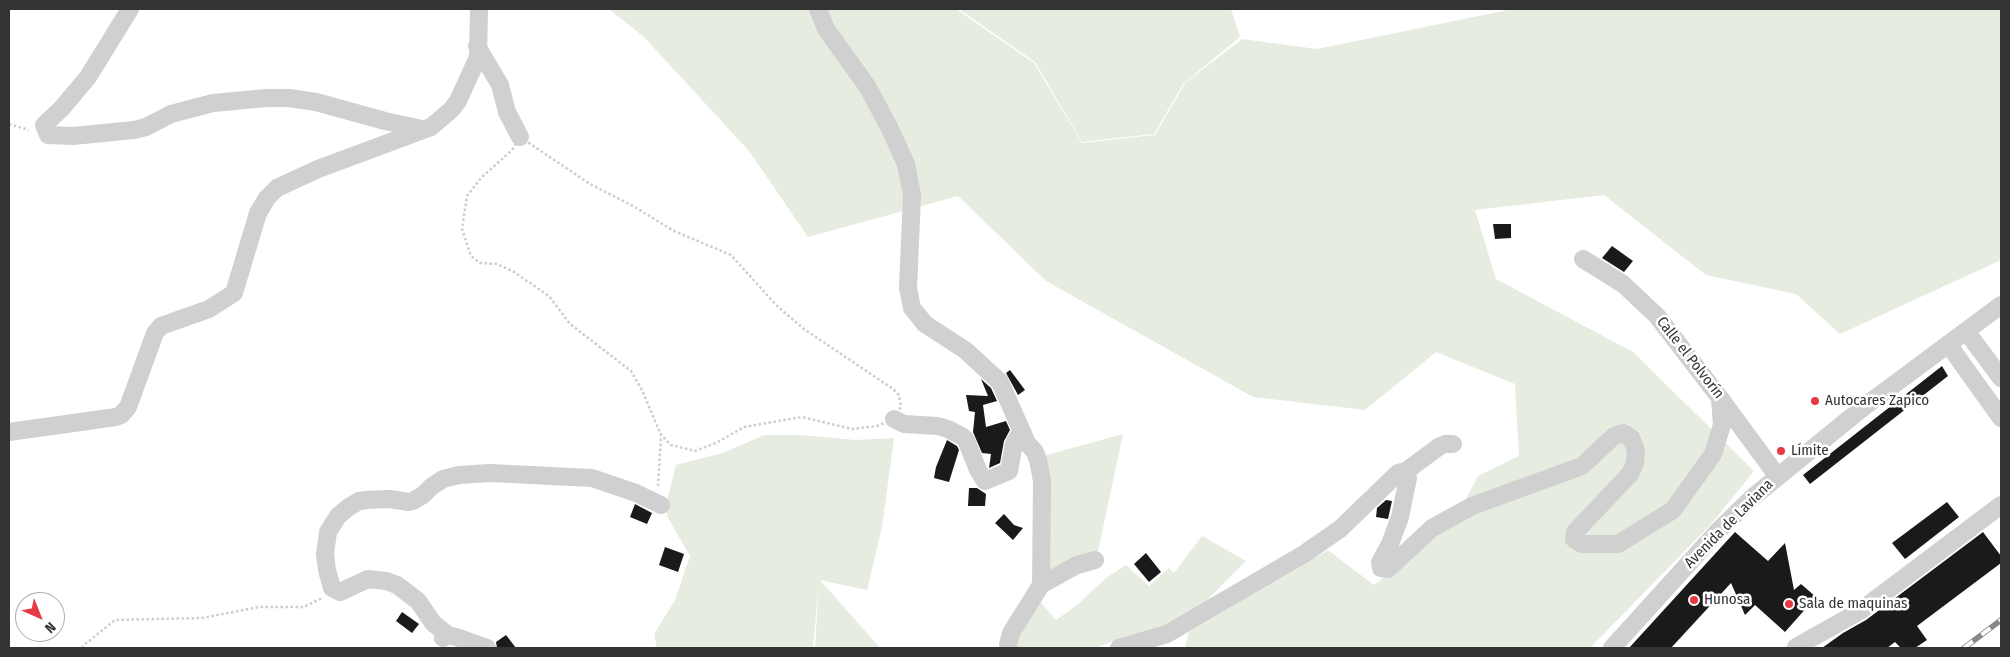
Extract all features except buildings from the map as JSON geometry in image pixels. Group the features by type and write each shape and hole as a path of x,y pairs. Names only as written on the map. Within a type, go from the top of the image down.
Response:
{"street":[{"path":"130,9 88,77 62,108 48,119 44,125 48,135 124,131 146,127 171,114 213,103 266,98 289,98 316,102 422,129"},
{"path":"9,432 121,415 128,407 155,333 161,326 209,309 234,293 258,213 267,198 277,188 318,168 431,127 458,101 478,57 479,9"},
{"path":"818,9 826,29 867,86 906,164 912,196 908,288 912,308 925,324 965,350 996,378 1004,388 1027,443 1035,452 1042,481 1042,585"},
{"path":"477,46 500,85 508,112 520,136"},
{"name":"Calle el Polvorín","path":"1583,259 1623,284 1658,316 1778,477"},
{"name":"Avenida de Laviana","path":"1612,648 1718,531 1753,497 1865,406 2001,305"},
{"path":"1966,331 2001,378"},
{"path":"1948,344 2001,418"},
{"path":"1406,471 1408,478 1400,517 1390,544 1380,562 1381,568 1388,569 1432,528 1464,510 1582,466 1614,436 1623,433 1631,438 1636,450 1635,463 1630,474 1575,532 1574,540 1582,544 1618,544 1673,510 1713,454 1722,425 1720,398"},
{"path":"894,419 904,424 938,426 963,437 985,481 1009,471 1014,443 1022,431"},
{"path":"1119,648 1167,634 1304,554 1340,529 1398,473 1406,471 1440,446 1453,444"},
{"path":"449,641 433,623 418,601 397,584 368,580 340,592 336,591 329,583 326,570 328,532 338,516 349,507 359,501 390,499 408,502 423,496 431,487 443,479 464,474 490,473 592,478 636,493 656,503"},
{"path":"1796,647 1860,610 2001,505"},
{"path":"1009,648 1011,632 1042,585 1077,565 1095,560"},
{"path":"423,629 449,641"},
{"path":"449,641 456,637 487,648"}],"path":[{"path":"9,124 29,130 45,130"},
{"path":"520,136 590,184 633,206 674,231 731,255 777,306 804,328 894,389 899,395 901,407 894,419 877,426 852,429 802,417 744,427 696,452 671,446 661,435 642,390 631,372 570,324 549,296 514,272 497,264 480,263 471,256 462,229 467,196 481,178 512,150 520,136"},
{"path":"656,503 659,484 661,435"},
{"path":"82,648 115,620 202,618 259,607 304,607 336,591"}],"shaded area":[{"path":"609,9 956,9 1034,63 1082,143 1155,135 1185,83 1242,39 1317,49 1513,9 2001,9 2001,260 1840,334 1796,294 1706,275 1604,195 1475,210 1496,279 1633,352 1754,471 1711,524 1590,648 1185,648 1189,632 1328,550 1374,585 1454,522 1478,476 1519,456 1515,384 1436,352 1365,410 1253,397 1046,281 958,196 808,237 749,151 644,37"},
{"path":"959,9 1231,9 1240,37 1183,84 1154,134 1082,142 1035,62"},
{"path":"1123,434 1097,556 1047,577 1043,456"},
{"path":"764,435 801,435 855,440 894,438 882,527 867,590 820,580 880,648 815,648 819,579 813,648 657,648 654,634 675,600 690,556 667,516 668,497 676,465 723,453"},
{"path":"1202,536 1246,561 1196,611 1168,627 1094,648 1014,648 1015,636 1038,599 1056,620 1076,606 1106,578 1126,565 1149,586 1169,568 1174,573"}],"railway":[{"path":"1964,648 2001,620"}],"place":[{"name":"Autocares Zapico","path":"1815,401"},
{"name":"Límite","path":"1781,451"},
{"name":"Hunosa","path":"1694,600"},
{"name":"Sala de maquinas","path":"1789,604"}]}
